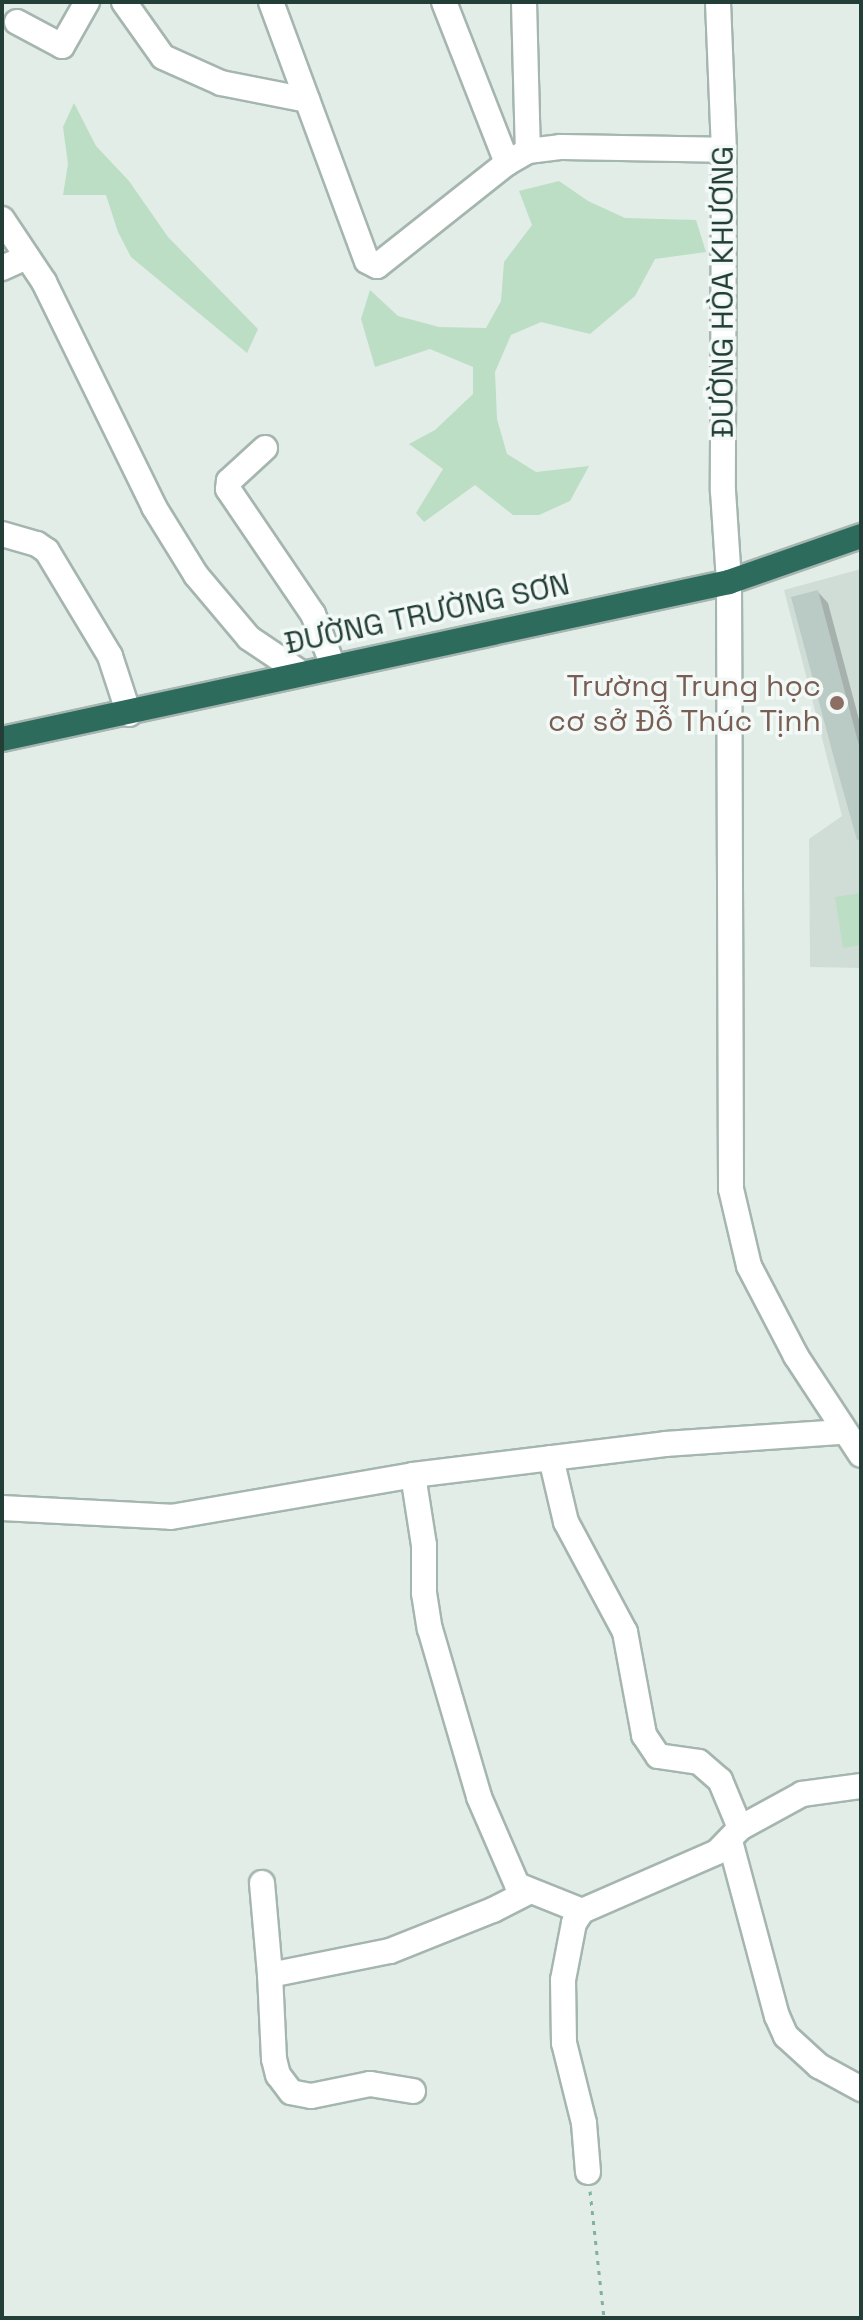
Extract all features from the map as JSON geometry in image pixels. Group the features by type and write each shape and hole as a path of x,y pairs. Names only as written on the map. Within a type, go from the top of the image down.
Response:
{"highway":[{"name":"ĐƯỜNG TRƯỜNG SƠN","path":"2,739 729,582 861,536"}],"street":[{"path":"17,22 62,46 87,2"},
{"path":"124,2 163,57 221,83 307,100"},
{"path":"271,2 367,261 377,266 517,157 560,147 724,150"},
{"path":"444,2 517,157"},
{"path":"517,157 524,2"},
{"name":"ĐƯỜNG HÒA KHƯƠNG","path":"718,2 724,150 723,491 729,582 731,1189 749,1266 796,1356 843,1432 861,1455"},
{"path":"2,219 44,282 154,507 196,575 249,638 301,673"},
{"path":"2,268 27,257"},
{"path":"265,448 229,481 228,489 313,614 333,666"},
{"path":"2,534 47,551 110,656 129,714"},
{"path":"2,1508 171,1517 413,1475 665,1444 843,1432"},
{"path":"551,1458 566,1522 625,1632 644,1735 658,1756 699,1762 720,1780 777,2016 786,2036 819,2066 861,2089"},
{"path":"413,1475 424,1545 424,1593 430,1629 479,1797 517,1885 528,1892 549,1896 582,1911"},
{"path":"588,2172 584,2123 564,2043 563,1980 574,1923 582,1911 654,1877 690,1865 802,1794 824,1788 861,1786"},
{"path":"262,1883 274,2059 278,2075 291,2092 311,2096 370,2084 413,2091"},
{"path":"270,1975 390,1951 493,1910 528,1892"}],"path":[{"path":"588,2172 604,2318"}],"shaded area":[{"name":"Trường Trung học cơ sở Đỗ Thúc Tịnh","path":"861,569 861,968 810,967 809,839 842,816 784,590"}],"green space":[{"path":"74,103 96,146 129,181 168,237 258,329 247,353 131,257 118,232 106,195 63,195 68,164 63,127"},
{"path":"559,181 588,201 625,218 696,220 706,252 655,259 635,296 590,334 541,322 511,335 495,372 497,419 507,454 536,472 589,466 570,501 539,515 513,515 475,485 424,522 416,513 443,469 409,444 435,430 473,394 473,367 430,349 375,367 361,319 370,290 398,316 439,327 486,328 501,301 504,262 532,225 519,191"},
{"path":"861,893 861,945 843,948 835,897"}],"building":[{"path":"818,590 861,753 861,839 857,840 791,597"}],"place":[{"name":"Trường Trung học cơ sở Đỗ Thúc Tịnh","path":"837,703"}]}
